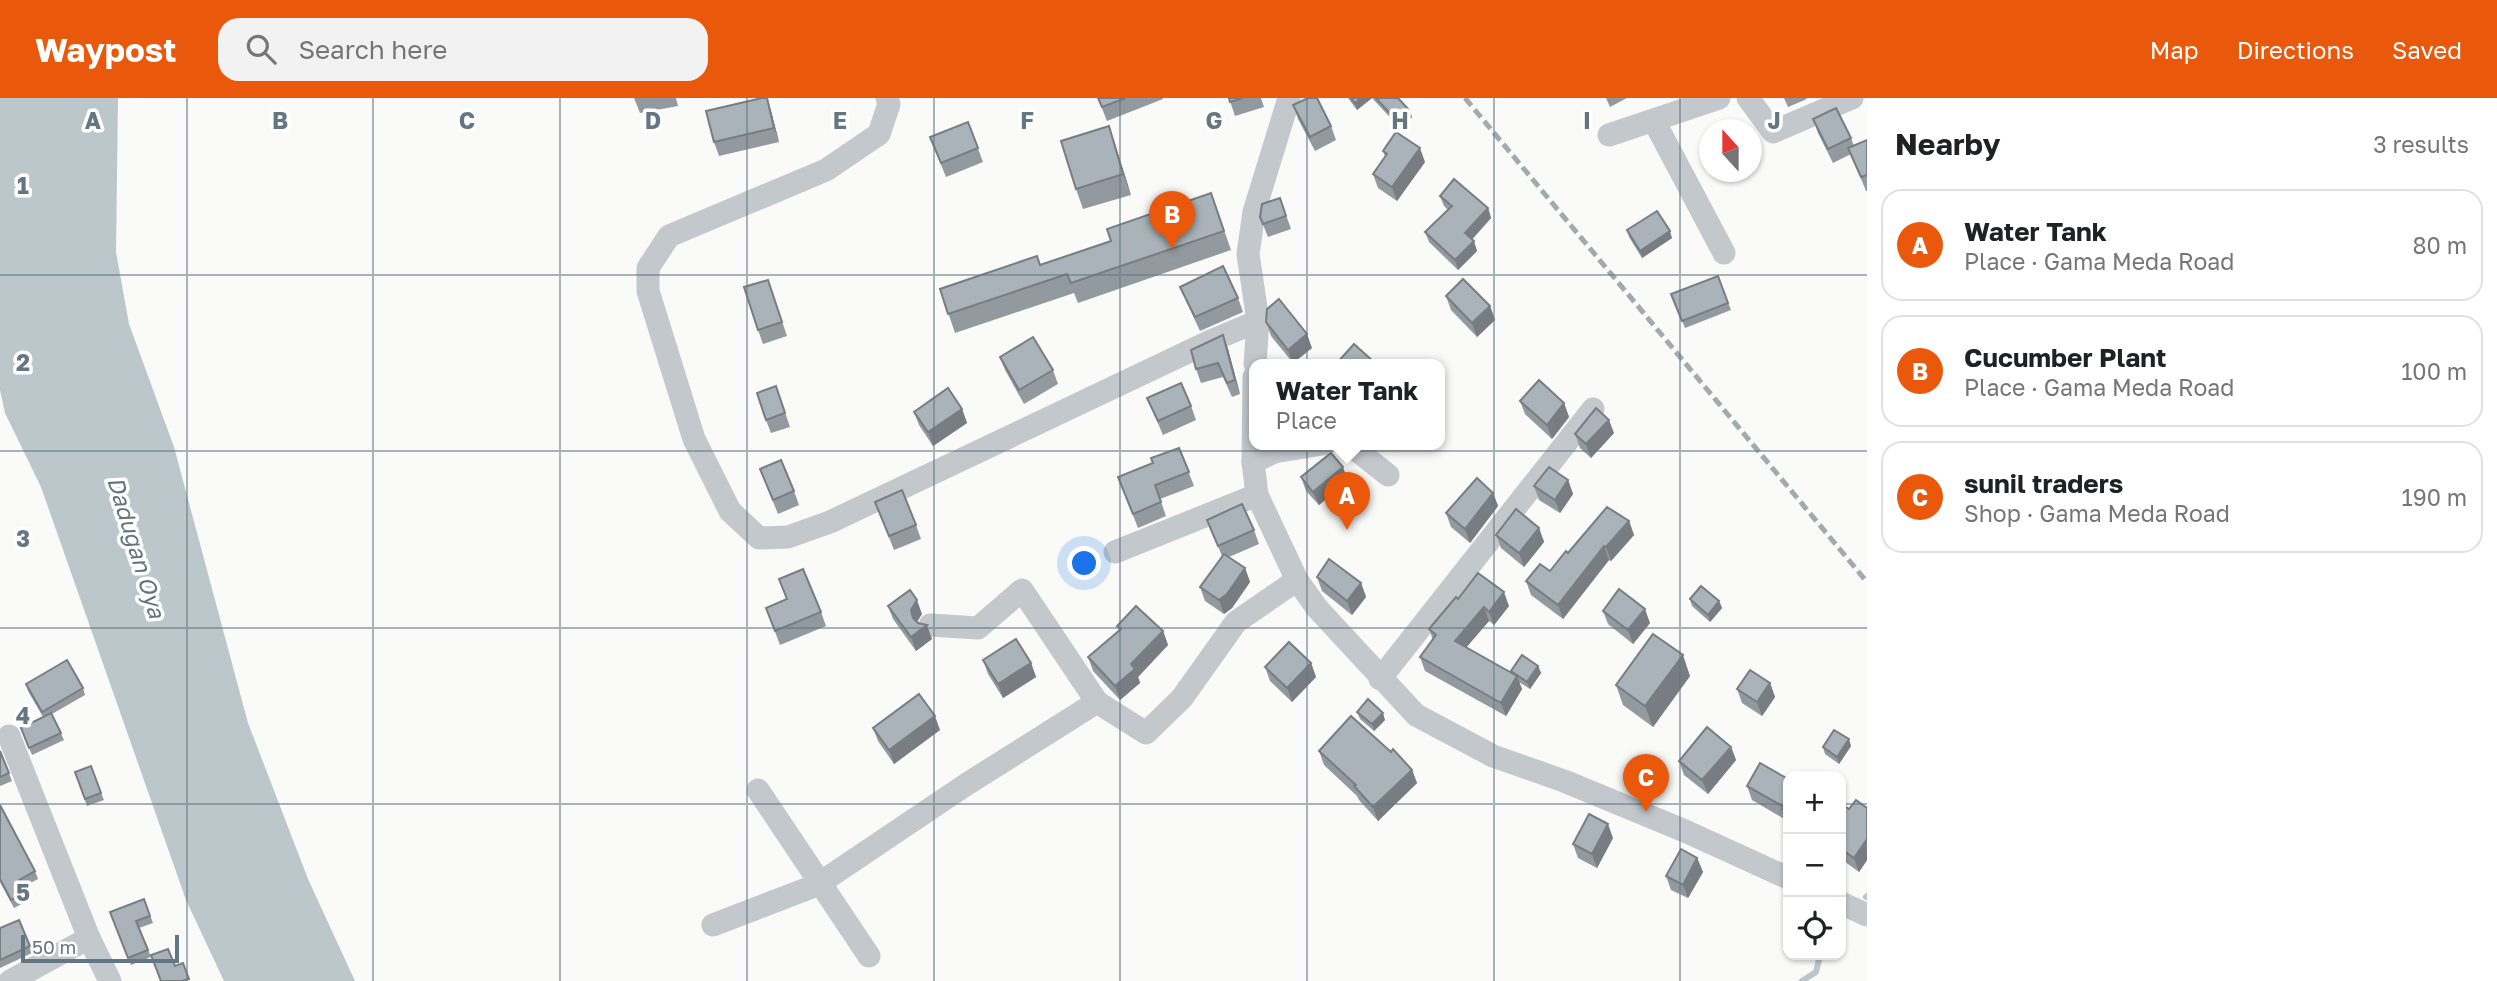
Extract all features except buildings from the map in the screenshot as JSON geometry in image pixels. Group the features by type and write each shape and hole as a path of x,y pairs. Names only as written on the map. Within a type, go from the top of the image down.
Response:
{"street":[{"path":"887,98 889,104 879,134 826,170 669,236 648,268 648,291 694,439 730,512 758,538 788,537 830,522 1258,321"},
{"path":"1255,359 1258,321 1248,254 1254,212 1289,98"},
{"path":"1609,135 1719,98"},
{"path":"1748,98 1773,132 1852,98"},
{"path":"1654,121 1724,253"},
{"path":"1380,679 1593,409"},
{"path":"1253,450 1257,495 1297,580 1317,608 1416,715 1493,756 1564,781 1685,831 1783,876"},
{"path":"1253,462 1274,452 1286,450"},
{"path":"1357,450 1388,475"},
{"path":"1115,552 1257,495"},
{"path":"930,625 978,628 1022,590 1097,702 1146,733 1182,698 1236,622 1297,580"},
{"path":"713,925 820,883 967,784 1097,702"},
{"path":"9,736 89,939 110,981"},
{"path":"758,790 869,956"},
{"path":"1846,905 1867,915"},
{"path":"10,981 89,939"}],"water":[{"name":"Dadugan Oya","path":"0,98 118,98 116,252 129,324 174,447 248,723 308,879 355,981 224,981 186,900 41,487 5,413 0,390"}],"waterway":[{"path":"1802,981 1816,972 1819,960"}],"railway":[{"path":"1465,98 1867,582"}],"place":[{"name":"Cucumber Plant","path":"1172,249"},
{"name":"Water Tank","path":"1347,530"},
{"name":"sunil traders","path":"1646,812"}]}
